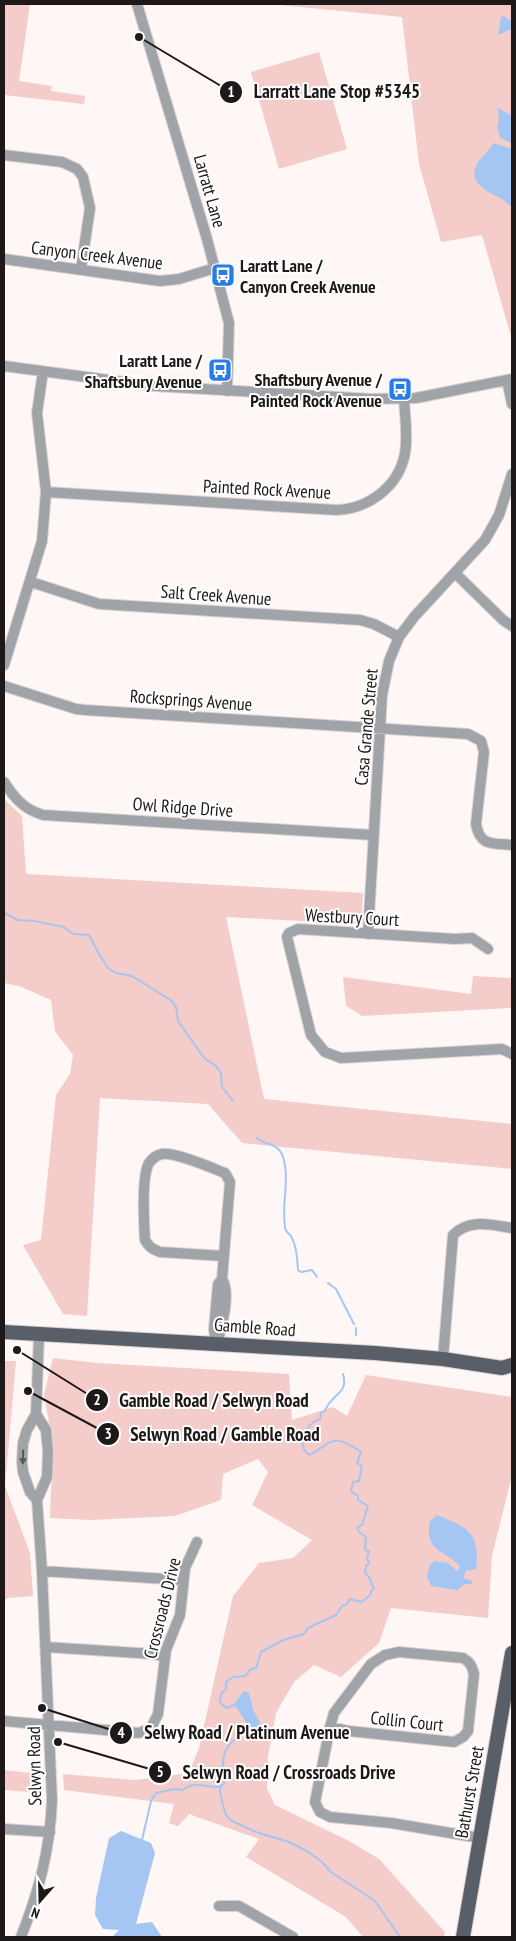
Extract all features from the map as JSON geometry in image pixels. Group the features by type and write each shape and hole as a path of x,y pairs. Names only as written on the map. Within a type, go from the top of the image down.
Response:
{"main road":[{"name":"Gamble Road","path":"4,1332 375,1352 443,1359 509,1370"},
{"name":"Bathurst Street","path":"463,1937 512,1653"}],"street":[{"name":"Larratt Lane","path":"137,4 215,268 229,323 227,390"},
{"path":"4,155 62,162 76,169 83,177 90,208 81,269"},
{"name":"Canyon Creek Avenue","path":"4,259 160,281 179,279 215,268"},
{"path":"4,366 137,384 356,399 404,399 510,380 512,404"},
{"path":"4,665 42,541 46,492 37,413 43,371"},
{"name":"Painted Rock Avenue","path":"46,492 336,510 355,508 385,490 392,483 402,465 406,451 404,399"},
{"name":"Casa Grande Street","path":"368,934 380,728 384,677 389,661 399,637 414,618 485,540 495,523 507,495 512,474"},
{"path":"456,574 503,620 512,626"},
{"name":"Salt Creek Avenue","path":"31,582 99,604 360,620 374,624 399,637"},
{"name":"Rocksprings Avenue","path":"4,686 76,709 85,710 468,734 481,742 484,752 476,824 479,836 489,843 512,844"},
{"name":"Owl Ridge Drive","path":"4,782 22,804 28,809 43,815 373,835"},
{"name":"Westbury Court","path":"488,949 472,938 455,939 298,929 289,933 288,943 311,1035 325,1052 341,1058 502,1049 512,1054"},
{"path":"216,1343 222,1330 224,1311 226,1284 222,1279 224,1256 230,1182 225,1173 174,1155 163,1154 153,1159 148,1168 144,1203 145,1240 148,1245 151,1249 160,1252 224,1256"},
{"path":"443,1359 453,1234 461,1227 477,1224 512,1228"},
{"name":"Selwyn Road","path":"37,1500 30,1492 23,1472 22,1462 23,1443 27,1430 36,1414 39,1335"},
{"name":"Selwyn Road","path":"21,1937 38,1890 46,1859 52,1800 50,1725 37,1500 47,1477 48,1452 46,1430 36,1414"},
{"name":"Crossroads Drive","path":"4,1721 139,1733 151,1728 158,1714 165,1657 180,1615 184,1568 197,1542"},
{"path":"42,1571 182,1580"},
{"path":"46,1648 165,1657"},
{"name":"Collin Court","path":"330,1727 349,1731 454,1742 463,1737 468,1731 474,1674 468,1660 406,1652 385,1655 366,1669 334,1713 330,1727 315,1802 320,1812 330,1817 391,1823 480,1838"},
{"path":"4,1829 50,1832"},
{"path":"219,1906 239,1906 277,1933 293,1937"}],"shaded area":[{"path":"4,4 30,4 19,81 52,86 51,91 85,96 84,104 4,95"},
{"path":"270,4 512,4 512,340 482,235 441,242 419,164 402,17"},
{"path":"319,52 347,149 279,169 251,72"},
{"path":"4,799 22,816 26,874 363,893 361,924 226,917 264,1099 512,1124 512,1169 242,1143 208,1104 100,1098 87,1316 63,1314 23,1245 41,1240 56,1095 70,1074 73,1055 55,1031 51,1000 19,986 4,983"},
{"path":"473,976 512,978 512,1008 362,1016 346,1006 343,977 471,994"},
{"path":"53,1358 97,1363 289,1374 292,1420 333,1407 347,1416 366,1375 512,1397 512,1475 492,1556 488,1618 391,1608 379,1643 341,1677 314,1665 294,1682 276,1713 268,1756 267,1789 275,1805 349,1841 379,1859 445,1932 444,1937 363,1937 346,1917 246,1857 259,1839 189,1814 178,1826 169,1823 174,1804 64,1790 63,1774 135,1780 189,1773 199,1748 233,1596 259,1563 293,1558 312,1540 252,1505 268,1472 258,1459 223,1474 221,1500 175,1516 91,1520 50,1518 53,1445 44,1394"},
{"path":"4,1361 16,1361 5,1486 30,1553 33,1596 8,1598 4,1601"},
{"path":"4,1770 40,1774 39,1793 4,1790"}],"water":[{"path":"504,16 512,22 512,29 498,35 501,17"},
{"path":"498,108 512,116 512,143 500,138 497,125 499,120"},
{"path":"494,143 512,149 512,207 482,187 475,179 475,168 478,162"},
{"path":"437,1515 464,1528 470,1533 476,1547 476,1569 466,1571 463,1578 472,1581 472,1584 465,1584 457,1590 431,1586 427,1576 430,1565 435,1561 448,1563 457,1571 460,1567 455,1561 433,1546 430,1540 430,1521"},
{"path":"244,1691 249,1693 254,1712 261,1725 262,1730 259,1737 256,1737 234,1704"},
{"path":"121,1831 151,1843 155,1853 136,1924 152,1922 162,1937 112,1937 119,1930 103,1929 95,1915 96,1898 109,1838"}],"waterway":[{"path":"4,913 18,920 64,927 73,934 89,935 109,969 116,973 132,976 172,1001 176,1007 178,1021 204,1058 216,1066 221,1073 222,1087 233,1101"},
{"path":"257,1138 274,1146 282,1154 286,1172 285,1229 291,1236 294,1244 298,1270 301,1272 312,1270 317,1277"},
{"path":"328,1283 336,1289 354,1324"},
{"path":"356,1328 356,1335"},
{"path":"235,1705 226,1708 220,1702 221,1694 226,1689 226,1682 233,1677 245,1676 251,1669 256,1668 261,1652 283,1640 304,1634 308,1628 336,1615 350,1599 362,1602 374,1589 369,1577 365,1573 366,1566 369,1563 367,1558 369,1551 365,1550 366,1537 357,1528 362,1525 368,1506 358,1500 358,1496 351,1491 353,1482 359,1481 362,1466 357,1463 361,1452 339,1441 329,1442 310,1455 303,1446 304,1435 307,1429 320,1419 321,1413 325,1411 331,1401 342,1390 344,1386 343,1374"},
{"path":"250,1727 228,1746 224,1756 224,1784 221,1785 220,1791 226,1815 230,1820 256,1832 289,1842 307,1851 322,1862 331,1872 375,1901 400,1937"},
{"path":"142,1840 151,1801 156,1793 175,1789 183,1790 191,1785 220,1787"}],"place":[{"name":"Larratt Lane Stop #5345","path":"139,37"},
{"name":"Laratt Lane / Canyon Creek Avenue","path":"223,275"},
{"name":"Laratt Lane / Shaftsbury Avenue","path":"220,370"},
{"name":"Shaftsbury Avenue / Painted Rock Avenue","path":"400,389"},
{"name":"Gamble Road / Selwyn Road","path":"17,1350"},
{"name":"Selwyn Road / Gamble Road","path":"28,1391"},
{"name":"Selwy Road / Platinum Avenue","path":"42,1708"},
{"name":"Selwyn Road / Crossroads Drive","path":"58,1742"}]}
